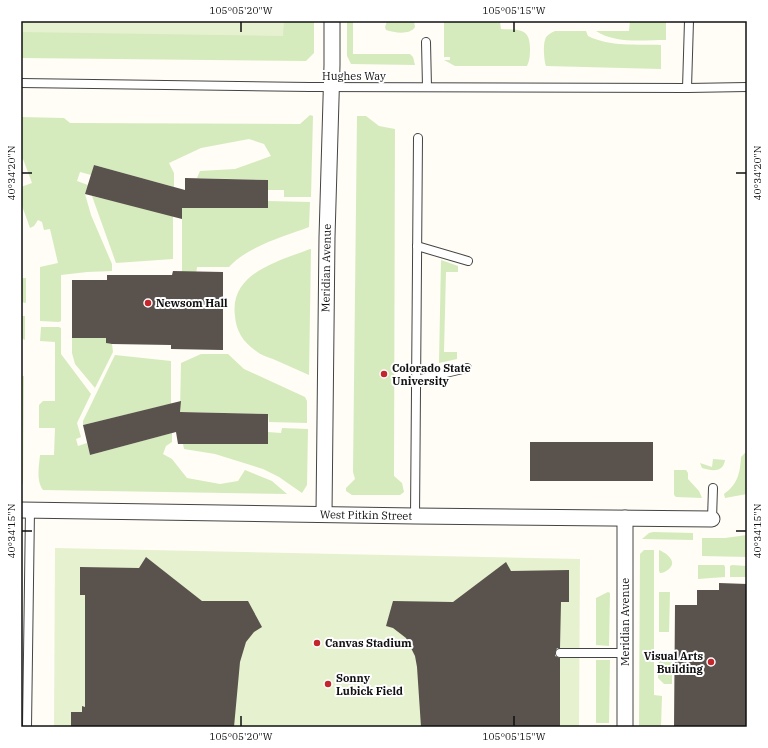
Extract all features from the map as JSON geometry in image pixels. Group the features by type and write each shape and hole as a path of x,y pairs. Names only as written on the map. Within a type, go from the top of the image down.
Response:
{"street":[{"name":"Meridian Avenue","path":"324,514 327,237 332,21"},
{"name":"West Pitkin Street","path":"26,510 712,519"},
{"name":"Meridian Avenue","path":"625,518 625,727"}],"lane":[{"path":"687,88 689,21"},
{"path":"426,42 427,87"},
{"name":"Hughes Way","path":"21,83 331,87 747,87"},
{"path":"415,516 418,138"},
{"path":"417,246 468,261"},
{"path":"416,380 467,368"},
{"path":"712,519 713,488"},
{"path":"26,510 25,558 27,727"},
{"path":"560,653 625,653"}],"green space":[{"path":"21,21 314,21 314,53 306,61 21,58"},
{"path":"21,21 284,21 283,36 21,32"},
{"path":"347,21 353,21 353,54 410,54 413,57 415,65 351,64 347,56"},
{"path":"387,21 414,21 415,27 413,30 402,33 394,32 386,30 385,27"},
{"path":"444,21 500,21 501,29 522,31 528,36 530,48 530,57 527,66 455,66 444,60 450,60 450,57 444,57"},
{"path":"630,21 666,21 666,40 621,40 596,31 629,31"},
{"path":"555,31 586,31 588,36 605,42 633,45 661,45 661,69 546,66 544,42 550,33"},
{"path":"310,115 313,116 311,197 284,197 284,190 268,190 267,180 197,178 200,171 235,169 271,156 264,144 249,139 201,148 169,163 174,173 174,187 94,165 91,175 80,172 77,181 88,185 85,194 91,215 112,264 112,271 61,275 61,321 40,321 40,267 58,263 50,229 44,230 42,222 38,220 34,226 30,228 21,203 21,187 32,183 23,159 21,160 21,117 64,118 70,123 300,124"},
{"path":"357,116 366,116 379,126 395,129 394,476 402,483 404,492 400,495 352,495 346,491 346,488 355,479 353,472"},
{"path":"92,196 173,215 173,259 116,263"},
{"path":"268,201 310,202 309,227 266,243 246,253 229,267 197,267 196,275 182,276 182,208"},
{"path":"310,249 309,375 262,355 251,348 241,336 237,327 235,301 240,289 248,279 259,271 284,258"},
{"path":"441,260 458,266 458,272 446,272 444,352 457,352 457,359 439,363"},
{"path":"23,278 26,278 26,303 21,302 21,281"},
{"path":"21,316 25,316 25,340 21,338"},
{"path":"41,327 61,328 61,354 91,394 77,423 81,437 76,439 78,446 87,443 90,455 172,433 172,442 166,446 163,454 172,459 187,478 220,484 238,481 245,470 272,481 287,494 43,490 39,482 40,455 54,455 55,428 39,428 39,405 43,401 55,401 55,342 40,341"},
{"path":"72,338 106,338 106,343 112,344 113,352 95,388 75,364 72,353"},
{"path":"201,354 228,354 244,369 305,397 307,401 307,423 269,422 268,414 180,412 181,363"},
{"path":"115,355 171,361 171,413 166,405 83,425 83,421"},
{"path":"21,376 24,376 23,483 21,487"},
{"path":"282,428 308,429 307,485 302,493 279,477 263,469 215,454 184,449 183,444 268,443 268,432 281,433"},
{"path":"747,451 747,494 725,498 724,494 729,490 737,478 741,457"},
{"path":"713,459 725,460 724,464 716,470 702,468 700,463 712,467"},
{"path":"674,470 686,470 688,473 688,479 699,491 702,498 676,497 674,495"},
{"path":"649,533 693,533 693,540 642,539"},
{"path":"747,535 747,557 702,556 702,538 725,538"},
{"name":"Canvas Stadium","path":"55,548 580,559 579,727 54,727"},
{"path":"644,550 654,550 654,695 662,696 661,727 639,727 640,554"},
{"path":"659,550 668,555 672,560 669,569 661,573 659,571"},
{"path":"698,565 724,565 725,577 698,579"},
{"path":"730,566 747,566 747,577 730,577"},
{"path":"608,592 610,593 609,646 596,645 596,598"},
{"path":"659,592 670,592 669,632 659,632"},
{"path":"659,656 672,657 672,684 664,684 658,678"},
{"path":"596,660 610,660 609,723 596,723"}],"building":[{"path":"94,165 185,190 185,178 268,180 268,208 182,208 182,219 85,194"},
{"path":"173,271 223,272 223,350 171,349 171,345 112,344 106,343 106,338 72,338 72,280 107,280 107,275 172,275"},
{"path":"181,401 180,412 268,414 268,444 178,444 176,432 90,455 83,425"},
{"path":"530,442 653,442 653,481 530,481"},
{"path":"146,557 202,601 248,601 262,627 254,632 246,642 240,662 234,727 71,727 71,712 82,712 82,706 85,707 85,595 80,595 80,567 139,568"},
{"path":"506,562 511,571 569,570 569,602 561,602 560,648 557,648 555,653 555,656 560,658 560,727 421,727 415,656 406,638 393,628 386,626 393,601 453,602"},
{"name":"Visual Arts Building","path":"719,583 747,584 747,727 674,727 675,605 697,605 697,590 719,590"}],"place":[{"name":"Newsom Hall","path":"148,303"},
{"name":"Colorado State University","path":"384,374"},
{"name":"Canvas Stadium","path":"317,643"},
{"name":"Visual Arts Building","path":"711,662"},
{"name":"Sonny Lubick Field","path":"328,684"}]}
